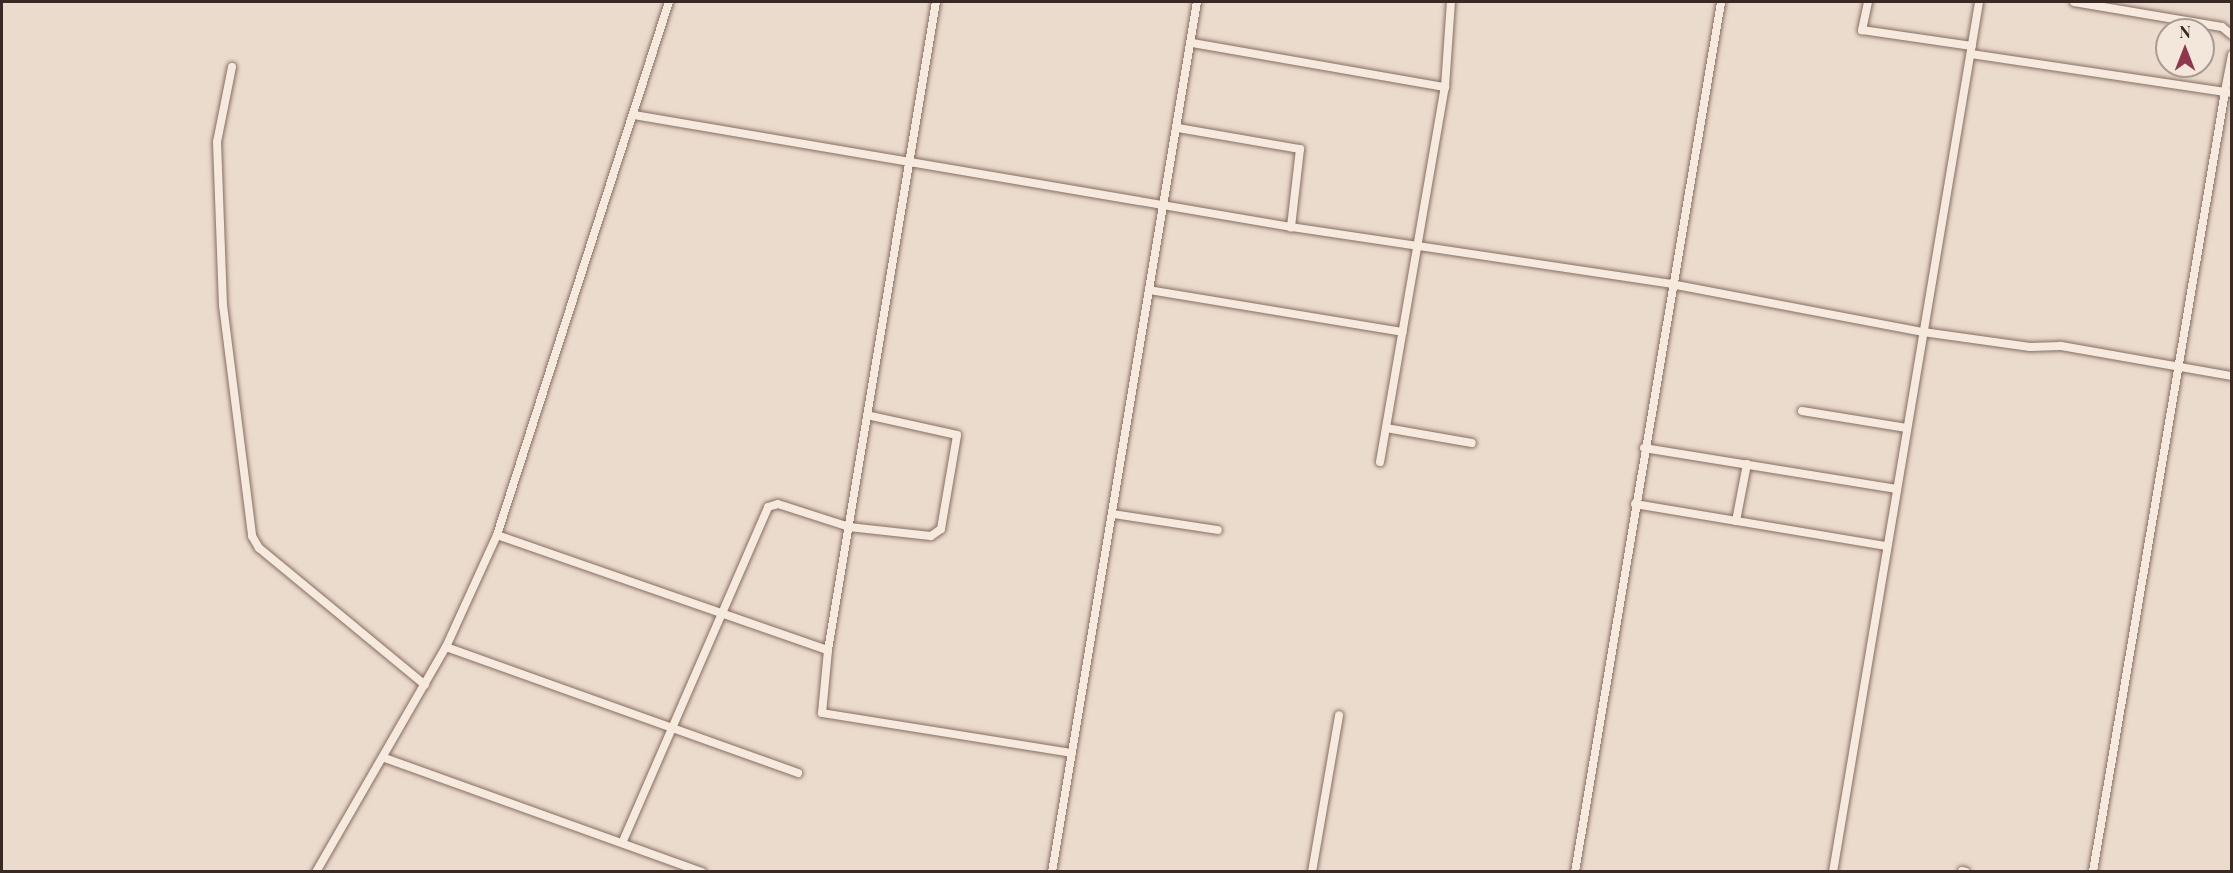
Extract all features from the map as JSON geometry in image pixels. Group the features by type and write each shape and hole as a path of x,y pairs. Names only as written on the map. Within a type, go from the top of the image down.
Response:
{"street":[{"path":"316,872 385,758 446,647 497,536 669,2"},
{"path":"936,2 828,650 822,713 1072,753"},
{"path":"1052,872 1163,205 1178,128 1197,2"},
{"path":"1380,462 1420,243 1445,87 1451,2"},
{"path":"1575,872 1671,284 1722,2"},
{"path":"1868,2 1862,30 2228,92"},
{"path":"1833,872 1979,2"},
{"path":"2074,2 2222,27 2232,35"},
{"path":"1192,43 1445,87"},
{"path":"2093,872 2178,367 2228,92 2232,55"},
{"path":"232,67 217,142 224,305 252,536 259,548 425,685"},
{"path":"634,115 909,158 1292,227 1420,243 1671,284 1923,332 2030,347 2061,346 2232,376"},
{"path":"1178,128 1300,149 1292,227"},
{"path":"1149,290 1403,332"},
{"path":"1802,411 1907,428"},
{"path":"624,841 768,507 778,504 849,527 939,533 958,440 948,430 867,415"},
{"path":"1386,428 1472,444"},
{"path":"1644,448 1897,489"},
{"path":"1736,521 1747,464"},
{"path":"1635,504 1887,546"},
{"path":"1113,514 1218,530"},
{"path":"497,536 828,650"},
{"path":"446,647 798,773"},
{"path":"1312,872 1339,714"},
{"path":"385,758 624,841 702,872"},
{"path":"1962,871 1966,872"}]}
